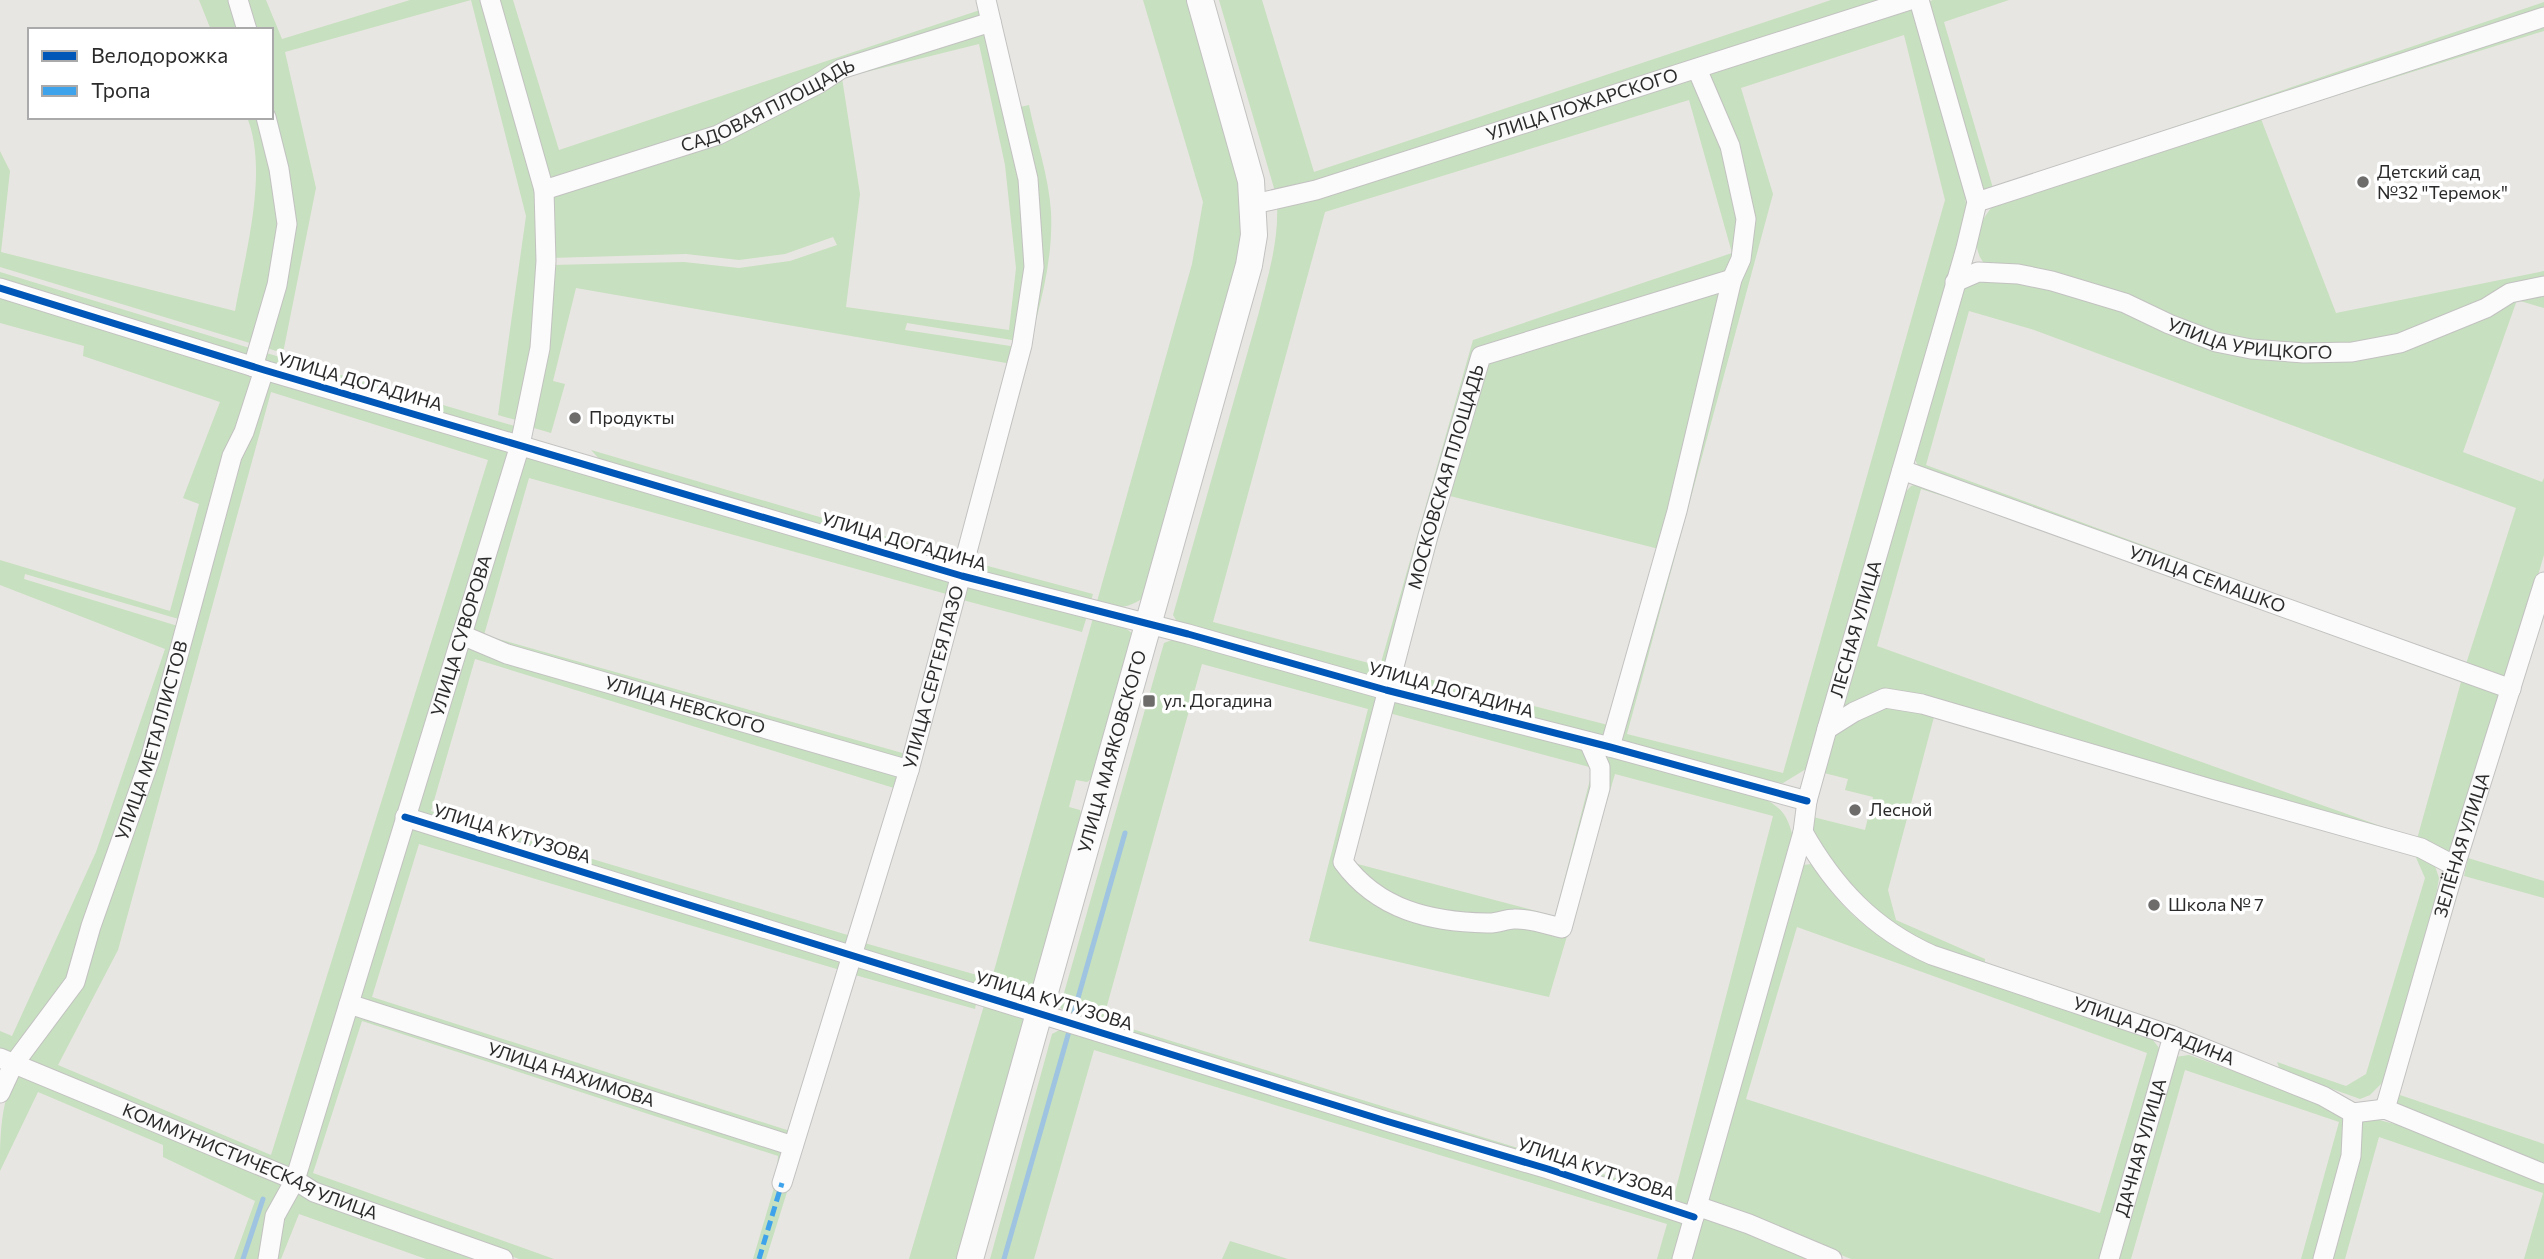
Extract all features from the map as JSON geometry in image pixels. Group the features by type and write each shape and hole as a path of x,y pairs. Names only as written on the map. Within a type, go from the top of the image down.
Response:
{"main road":[{"name":"УЛИЦА МАЯКОВСКОГО","path":"970,1259 1249,265 1254,235 1254,204 1245,155 1200,0"}],"street":[{"path":"238,0 246,28"},
{"name":"УЛИЦА СУВОРОВА","path":"268,1259 275,1216 295,1180 520,445 540,348 546,261 544,190 489,0"},
{"name":"УЛИЦА СЕРГЕЯ ЛАЗО","path":"782,1183 909,770 1015,377 1034,267 1028,179 986,0"},
{"name":"УЛИЦА ПОЖАРСКОГО","path":"1254,204 1316,190 1910,0"},
{"name":"ЛЕСНАЯ УЛИЦА","path":"1682,1259 1803,832 1807,801 1827,729 1977,202 1919,0"},
{"path":"1977,202 2544,18"},
{"name":"САДОВАЯ ПЛОЩАДЬ","path":"544,190 718,135 818,84 841,69 990,22"},
{"path":"1611,747 1677,511 1731,279 1741,259 1746,219 1730,146 1697,69"},
{"name":"УЛИЦА МЕТАЛЛИСТОВ","path":"0,1093 6,1061 75,982 91,926 151,756 232,456 244,432 288,223 279,169 266,119"},
{"path":"1966,248 1978,272"},
{"name":"УЛИЦА УРИЦКОГО","path":"1955,282 1978,272 2018,274 2052,281 2124,303 2216,342 2251,349 2304,353 2352,352 2400,343 2486,308 2510,293 2544,286"},
{"name":"МОСКОВСКАЯ ПЛОЩАДЬ","path":"1386,690 1481,356 1731,279"},
{"name":"УЛИЦА ДОГАДИНА","path":"0,288 258,369 962,576 1188,634 1386,690 1611,747 1807,801"},
{"name":"УЛИЦА СЕМАШКО","path":"1902,470 2511,689"},
{"name":"ЗЕЛЁНАЯ УЛИЦА","path":"2385,1109 2455,866 2544,582"},
{"name":"УЛИЦА НЕВСКОГО","path":"463,635 507,654 909,770"},
{"path":"1386,690 1343,862 1357,881 1380,898 1428,918 1490,924 1516,918 1562,928 1600,788 1600,767 1589,742"},
{"path":"1827,729 1854,712 1885,698 1922,704 2421,848 2455,866"},
{"name":"УЛИЦА КУТУЗОВА","path":"405,817 1373,1117 1695,1212 1749,1224 1832,1259"},
{"name":"УЛИЦА ДОГАДИНА","path":"1803,832 1821,863 1847,896 1880,926 1913,947 2174,1036 2323,1096 2353,1113"},
{"name":"УЛИЦА НАХИМОВА","path":"349,1003 793,1146"},
{"name":"ДАЧНАЯ УЛИЦА","path":"2109,1259 2174,1036"},
{"name":"КОММУНИСТИЧЕСКАЯ УЛИЦА","path":"6,1061 295,1180 314,1192 503,1259"},
{"path":"2323,1259 2351,1156 2353,1113 2385,1109 2544,1174"}],"green space":[{"path":"199,0 234,0 242,28 210,28"},
{"path":"243,0 266,0 282,39 410,0 471,0 285,52 316,188 283,353 263,347 281,286 271,119 273,28 251,28"},
{"path":"471,0 487,0 539,192 534,349 519,421 498,415 526,216"},
{"path":"494,0 513,0 559,150 983,9 986,19 840,67 717,132 547,184"},
{"path":"1143,0 1192,0 1235,149 1245,232 1149,594 1130,605 1112,607 1096,605 1192,264 1203,202"},
{"path":"1219,0 1262,0 1314,172 1831,0 1893,0 1276,195"},
{"path":"2009,0 1944,22 1993,188 2544,2 2544,12 1995,192 1981,191 1927,2"},
{"path":"1913,7 1963,184 1966,204 1965,226 1820,726 1806,769 1783,783 1764,782 1617,740 1750,219 1703,73","holes":["1904,35 1945,200 1783,773 1627,734 1773,194 1741,88"]},
{"path":"2544,22 2544,31 2261,119 2336,313 2544,271 2544,281 2405,332 2360,343 2313,345 2224,338 1985,264 1980,257 1977,242 1980,226 1993,206"},
{"path":"987,27 1024,178 1030,267 1018,341 907,323 905,330 1017,347 964,554 1012,364 576,288 553,381 565,384 551,433 527,426 545,349 550,265 684,262 739,268 790,261 837,245 833,237 785,254 739,260 686,254 551,258 548,194 720,138 841,73","holes":["979,44 1005,165 1016,268 1009,330 846,307 860,194 842,78"]},
{"path":"1692,76 1726,148 1742,220 1727,275 1477,352 1383,680 1179,625 1173,615 1266,285 1275,245 1277,203","holes":["1689,100 1732,253 1473,340 1380,666 1213,622 1325,212"]},
{"path":"1029,105 1048,185 1051,234 1046,277 1019,383 1038,267 1020,107"},
{"path":"248,119 261,119 282,221 272,283 253,344 0,267 0,151 10,171 1,252 235,311 256,188 253,139"},
{"path":"0,272 253,349 247,357 0,281"},
{"path":"1980,280 2020,280 2119,310 2170,332 2354,359 2511,298 2544,292 2544,308 2517,300 2463,452 2542,482 2544,478 2544,555 2507,681 1920,469 1915,460 1959,296 1965,285","holes":["1969,311 2031,329 2516,508 2466,664 1926,465"]},
{"path":"1726,285 1673,510 1608,738 1393,683 1432,536 1485,360","holes":["1450,496 1659,549 1608,725 1401,672"]},
{"path":"0,296 247,373 253,381 182,620 25,574 24,579 181,627 147,755 70,981 15,1056 0,1052 0,1031 12,1036 96,852 165,649 0,585 0,560 170,611 199,504 183,498 220,402 83,356 84,346 0,323"},
{"path":"263,352 518,427 510,436 263,361"},
{"path":"271,380 507,448 511,459 291,1174 23,1064 79,985 236,457 264,384","holes":["271,392 488,460 271,1155 58,1065 118,950"]},
{"path":"591,450 963,559 960,568 605,465"},
{"path":"527,455 957,581 907,766 468,632","holes":["529,478 950,595 906,754 484,635"]},
{"path":"1923,482 2500,692 2450,853 1922,697 1843,709 1903,495 1911,486","holes":["1921,489 1993,512 2461,682 2417,839 1877,646"]},
{"path":"969,561 1093,594 1090,604 967,570"},
{"path":"963,583 1087,616 1082,632 959,599"},
{"path":"1093,618 1124,627 1137,637 1098,774 1087,782 1076,780 1069,807 1080,810 1084,825 1034,1000 1023,1002 988,992"},
{"path":"1177,638 1389,699 1761,797 1783,812 1793,837 1688,1205 1070,1017 1060,1007 1164,643","holes":["1202,664 1368,709 1309,941 1549,997 1615,774 1773,816 1674,1196 1103,1020","1389,713 1593,768 1555,916 1350,862"]},
{"path":"465,640 905,773 851,952 410,815","holes":["475,659 894,788 851,936 431,811"]},
{"path":"1894,706 1934,717 1888,890 1896,920 1985,959 1985,965 1936,948 1891,923 1842,877 1810,826 1813,817 1865,830 1873,797 1845,790 1848,779 1824,773 1828,753 1835,735 1845,725"},
{"path":"408,822 849,961 791,1142 355,1002","holes":["419,844 840,970 790,1131 372,997"]},
{"path":"2414,853 2435,866 2439,878 2434,909 2387,1078 2370,1095 2360,1099 2280,1070 2277,1062 2346,1086 2366,1074 2425,878"},
{"path":"2468,858 2544,881 2544,898 2464,876"},
{"path":"1812,864 1843,905 1880,937 1910,956 2153,1040 2159,1048 2157,1060 2102,1259 1851,1259 1708,1202 1802,865","holes":["1797,927 2147,1053 2100,1213 1746,1099"]},
{"path":"861,942 984,977 980,991 858,954"},
{"path":"856,963 977,999 975,1009 855,975 766,1259 753,1259 776,1181 778,1156 362,1021 313,1173 554,1259 519,1259 317,1187 300,1178 353,1008 789,1147"},
{"path":"985,1002 1029,1020 962,1259 909,1259"},
{"path":"1067,1026 1677,1217 1685,1225 1675,1259 1657,1259 1667,1224 1094,1050 1034,1259 990,1259 1052,1034"},
{"path":"2189,1055 2319,1102 2345,1121 2343,1154 2315,1259 2301,1259 2339,1122 2185,1070 2131,1259 2118,1259 2175,1057"},
{"path":"19,1074 289,1180 264,1259 234,1259 255,1201 163,1157 163,1145 38,1092 0,1171 5,1105 8,1093"},
{"path":"2397,1094 2544,1144 2544,1163 2396,1104"},
{"path":"2366,1118 2413,1129 2542,1182 2544,1184 2544,1259 2524,1259 2543,1193 2379,1137 2345,1259 2327,1259 2359,1128"},
{"path":"296,1186 489,1259 426,1259 299,1214 281,1259 273,1259 279,1217"},
{"path":"1703,1218 1743,1230 1813,1259 1688,1259"},
{"path":"1230,1241 1288,1259 1222,1259"}],"waterway":[{"path":"1072,1019 1125,833"},
{"path":"1004,1259 1070,1028"},
{"path":"243,1259 263,1199"}],"marked path":[{"path":"759,1259 782,1183"}],"cycle path":[{"path":"0,288 264,370 962,576 1188,634 1386,690 1807,801"},
{"path":"405,817 1548,1169 1694,1217"}],"place":[{"name":"Детский сад №32 \"Теремок\"","path":"2363,182"},
{"name":"Продукты","path":"575,418"},
{"name":"ул. Догадина","path":"1149,701"},
{"name":"Лесной","path":"1855,810"},
{"name":"Школа № 7","path":"2154,905"}]}
